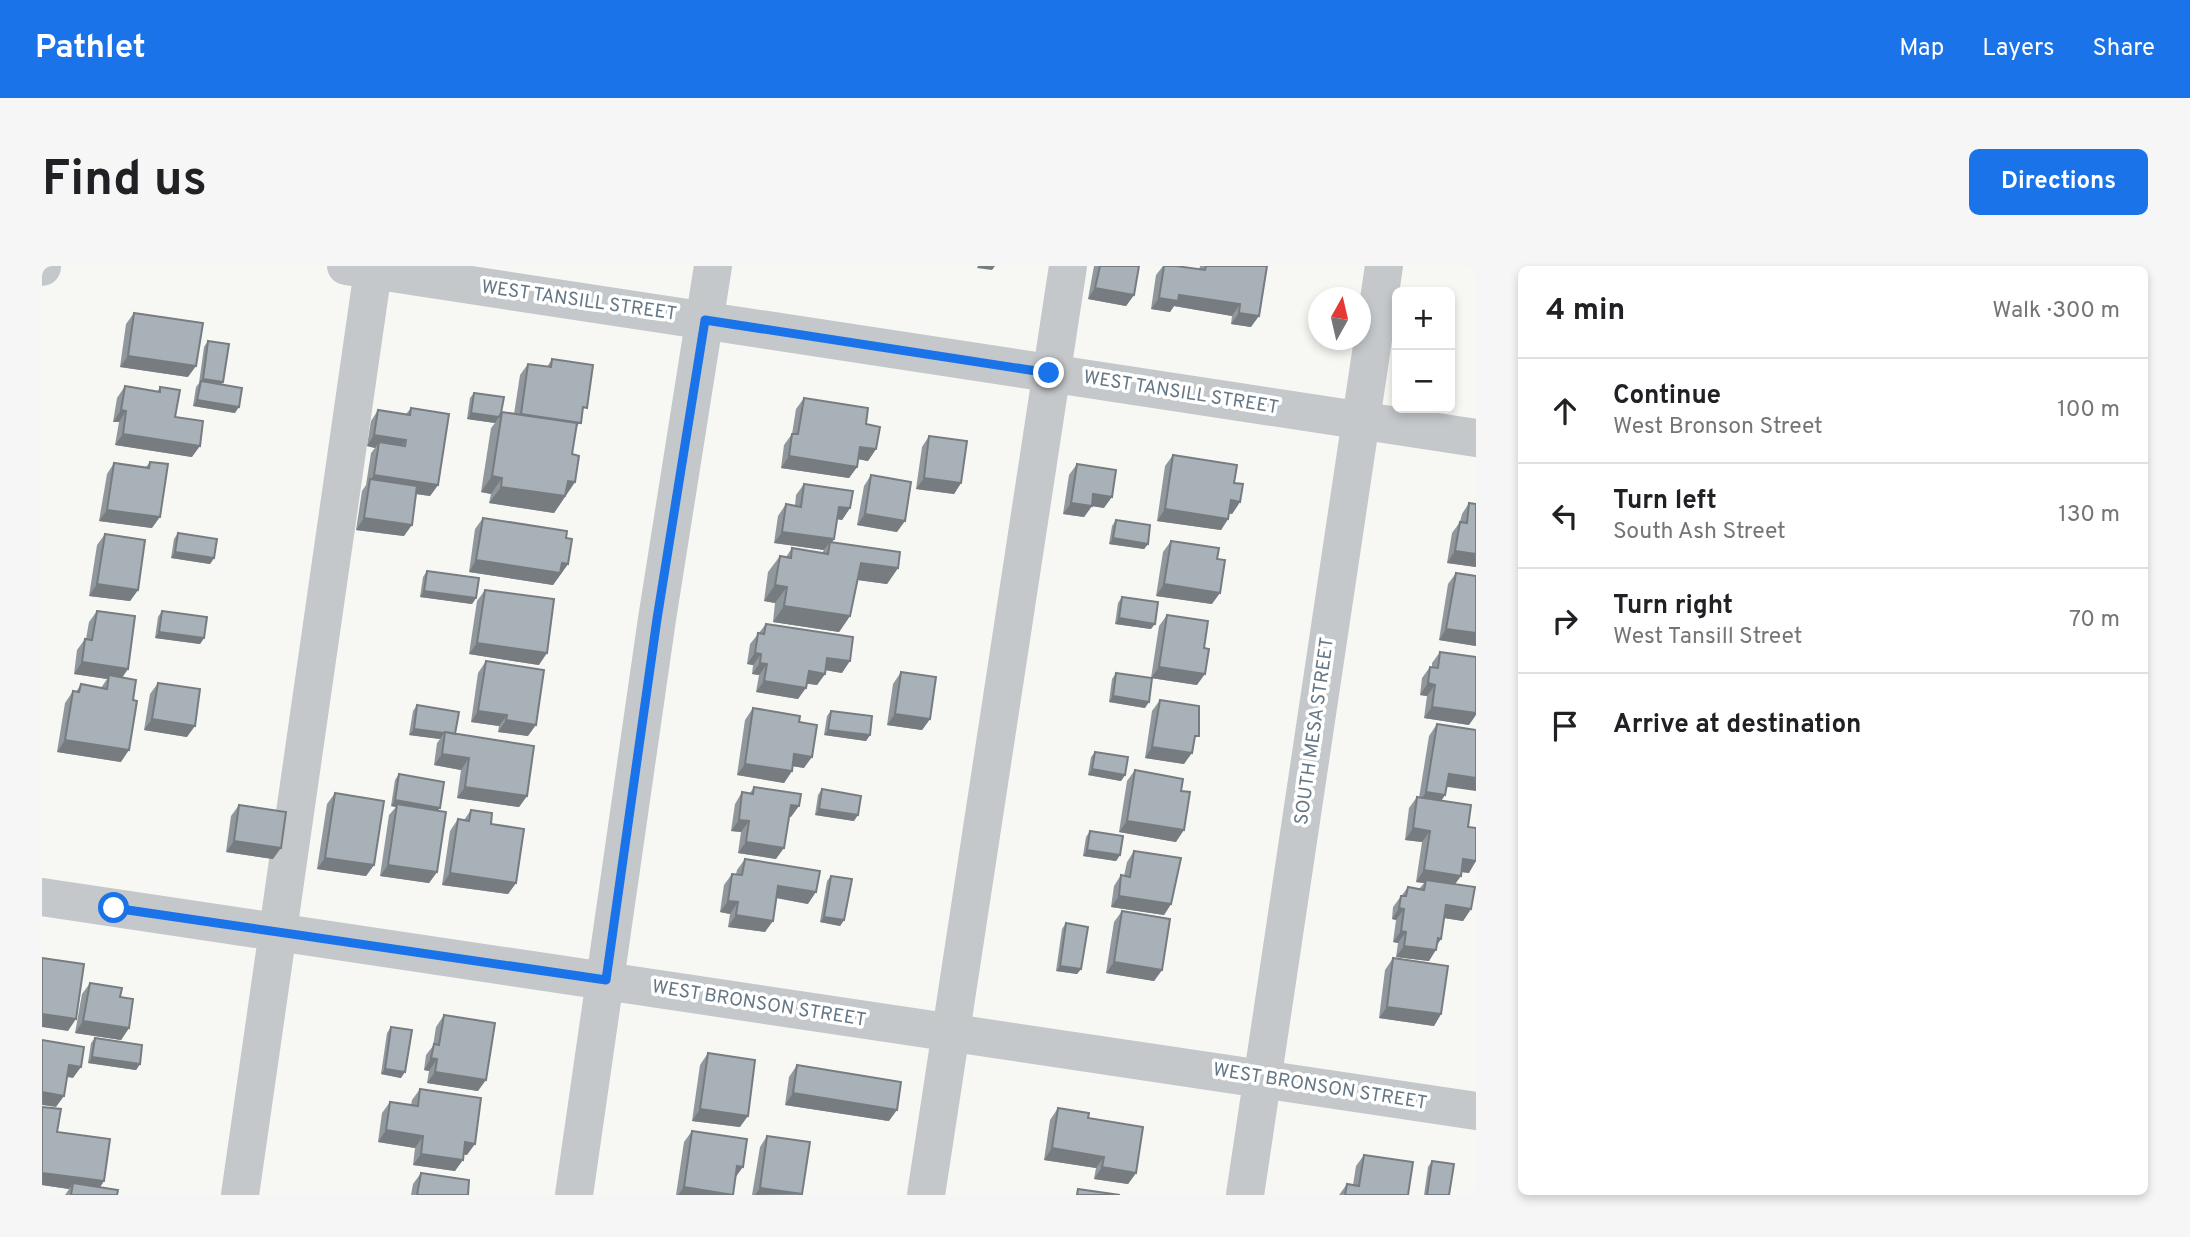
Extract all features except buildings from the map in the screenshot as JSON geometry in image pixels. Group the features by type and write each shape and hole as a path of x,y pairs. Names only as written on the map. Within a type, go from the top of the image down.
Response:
{"street":[{"path":"574,1195 657,619 713,266"},
{"path":"926,1195 1049,373 1068,266"},
{"name":"SOUTH MESA STREET","path":"1245,1195 1384,266"},
{"path":"240,1195 279,932 360,268"},
{"name":"WEST TANSILL STREET","path":"360,268 1476,438"},
{"name":"WEST BRONSON STREET","path":"42,897 1476,1111"}],"route":[{"path":"114,908 606,980 657,619 705,320 1049,373"}]}
